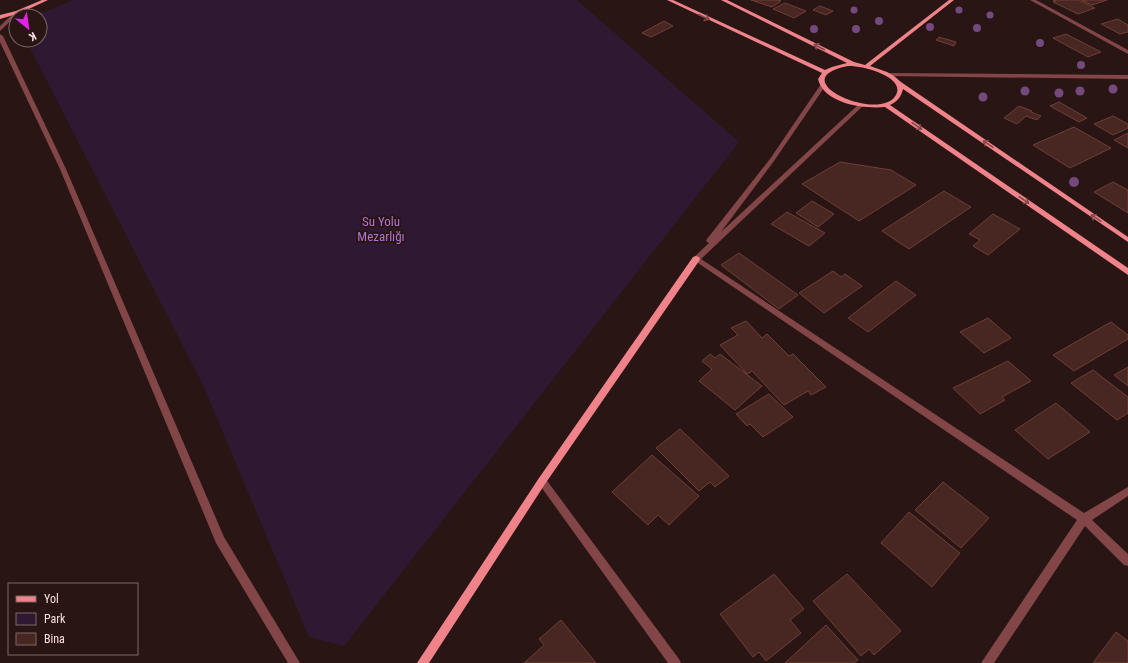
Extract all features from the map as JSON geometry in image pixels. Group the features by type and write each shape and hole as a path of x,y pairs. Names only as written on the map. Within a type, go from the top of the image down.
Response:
{"street":[{"path":"27,8 46,0"},
{"path":"669,0 825,72"},
{"path":"723,0 854,64 867,66 889,75 897,82 1128,240"},
{"path":"867,66 952,0"},
{"path":"1032,0 1128,52"},
{"path":"0,29 8,21"},
{"path":"0,36 63,169 220,540 294,663"},
{"path":"854,64 832,68 825,72 822,78 823,85 837,98 861,105 874,106 885,104 894,100 899,95 900,89 897,82"},
{"path":"889,75 1128,77"},
{"path":"424,663 542,480 696,259 772,160 823,85"},
{"path":"885,104 1128,272"},
{"path":"696,259 861,105"},
{"path":"696,259 1084,520 1128,561"},
{"path":"542,480 675,663"},
{"path":"987,663 1084,520 1128,491"}],"green space":[{"name":"Su Yolu Mezarlığı","path":"73,0 577,0 739,142 344,646 309,637 203,385 30,48 48,48 48,11"}],"building":[{"path":"751,0 778,0 781,1 772,7"},
{"path":"1053,0 1078,0 1095,8 1078,14 1053,2 1056,1"},
{"path":"1081,0 1107,0 1092,5"},
{"path":"785,3 806,11 794,18 773,9"},
{"path":"820,6 833,11 826,15 813,10"},
{"path":"1118,19 1128,25 1128,32 1120,34 1101,24"},
{"path":"664,21 673,26 651,37 642,33"},
{"path":"1066,34 1101,52 1088,57 1053,38"},
{"path":"939,37 956,42 954,46 936,40"},
{"path":"1059,102 1087,118 1079,122 1050,106"},
{"path":"1019,106 1041,116 1037,120 1026,116 1017,124 1004,118"},
{"path":"1113,116 1128,124 1128,128 1113,135 1094,124"},
{"path":"1074,127 1111,148 1070,168 1033,145"},
{"path":"1128,133 1128,148 1114,140"},
{"path":"840,162 891,170 916,185 859,221 802,184"},
{"path":"1113,182 1128,190 1128,213 1094,192"},
{"path":"944,191 971,207 909,249 882,231"},
{"path":"812,201 834,214 818,227 796,213"},
{"path":"787,212 825,233 809,246 771,224"},
{"path":"993,214 1020,229 988,255 973,246 980,240 969,234"},
{"path":"739,253 798,295 779,309 721,265"},
{"path":"833,271 841,277 845,274 862,286 824,313 799,293"},
{"path":"896,281 916,295 868,332 848,318"},
{"path":"988,318 1011,338 984,353 960,332"},
{"path":"746,321 762,338 767,334 789,356 793,354 826,387 811,395 808,391 784,405 752,371 747,374 720,345 738,335 731,328"},
{"path":"1111,322 1128,335 1128,339 1074,371 1053,355"},
{"path":"710,354 715,358 720,354 762,386 735,410 699,381 712,369 702,361"},
{"path":"1008,361 1031,381 1002,397 1005,400 980,414 953,388"},
{"path":"1128,367 1128,386 1114,375"},
{"path":"1093,370 1128,397 1128,413 1117,420 1071,383"},
{"path":"769,394 793,417 763,437 750,424 747,426 736,414"},
{"path":"1056,403 1090,432 1048,459 1015,430"},
{"path":"680,429 729,476 715,487 710,482 699,491 656,448"},
{"path":"652,455 699,496 669,525 658,515 648,525 612,492"},
{"path":"943,482 989,518 961,548 915,510"},
{"path":"909,512 960,553 932,587 881,543"},
{"path":"774,574 804,609 790,620 801,633 766,661 759,652 753,657 720,614"},
{"path":"847,574 901,631 874,655 869,649 861,656 813,601"},
{"path":"561,620 596,663 524,663 544,645 539,639"},
{"path":"826,625 858,660 854,663 785,663"},
{"path":"1116,632 1128,641 1128,663 1093,663"}]}
